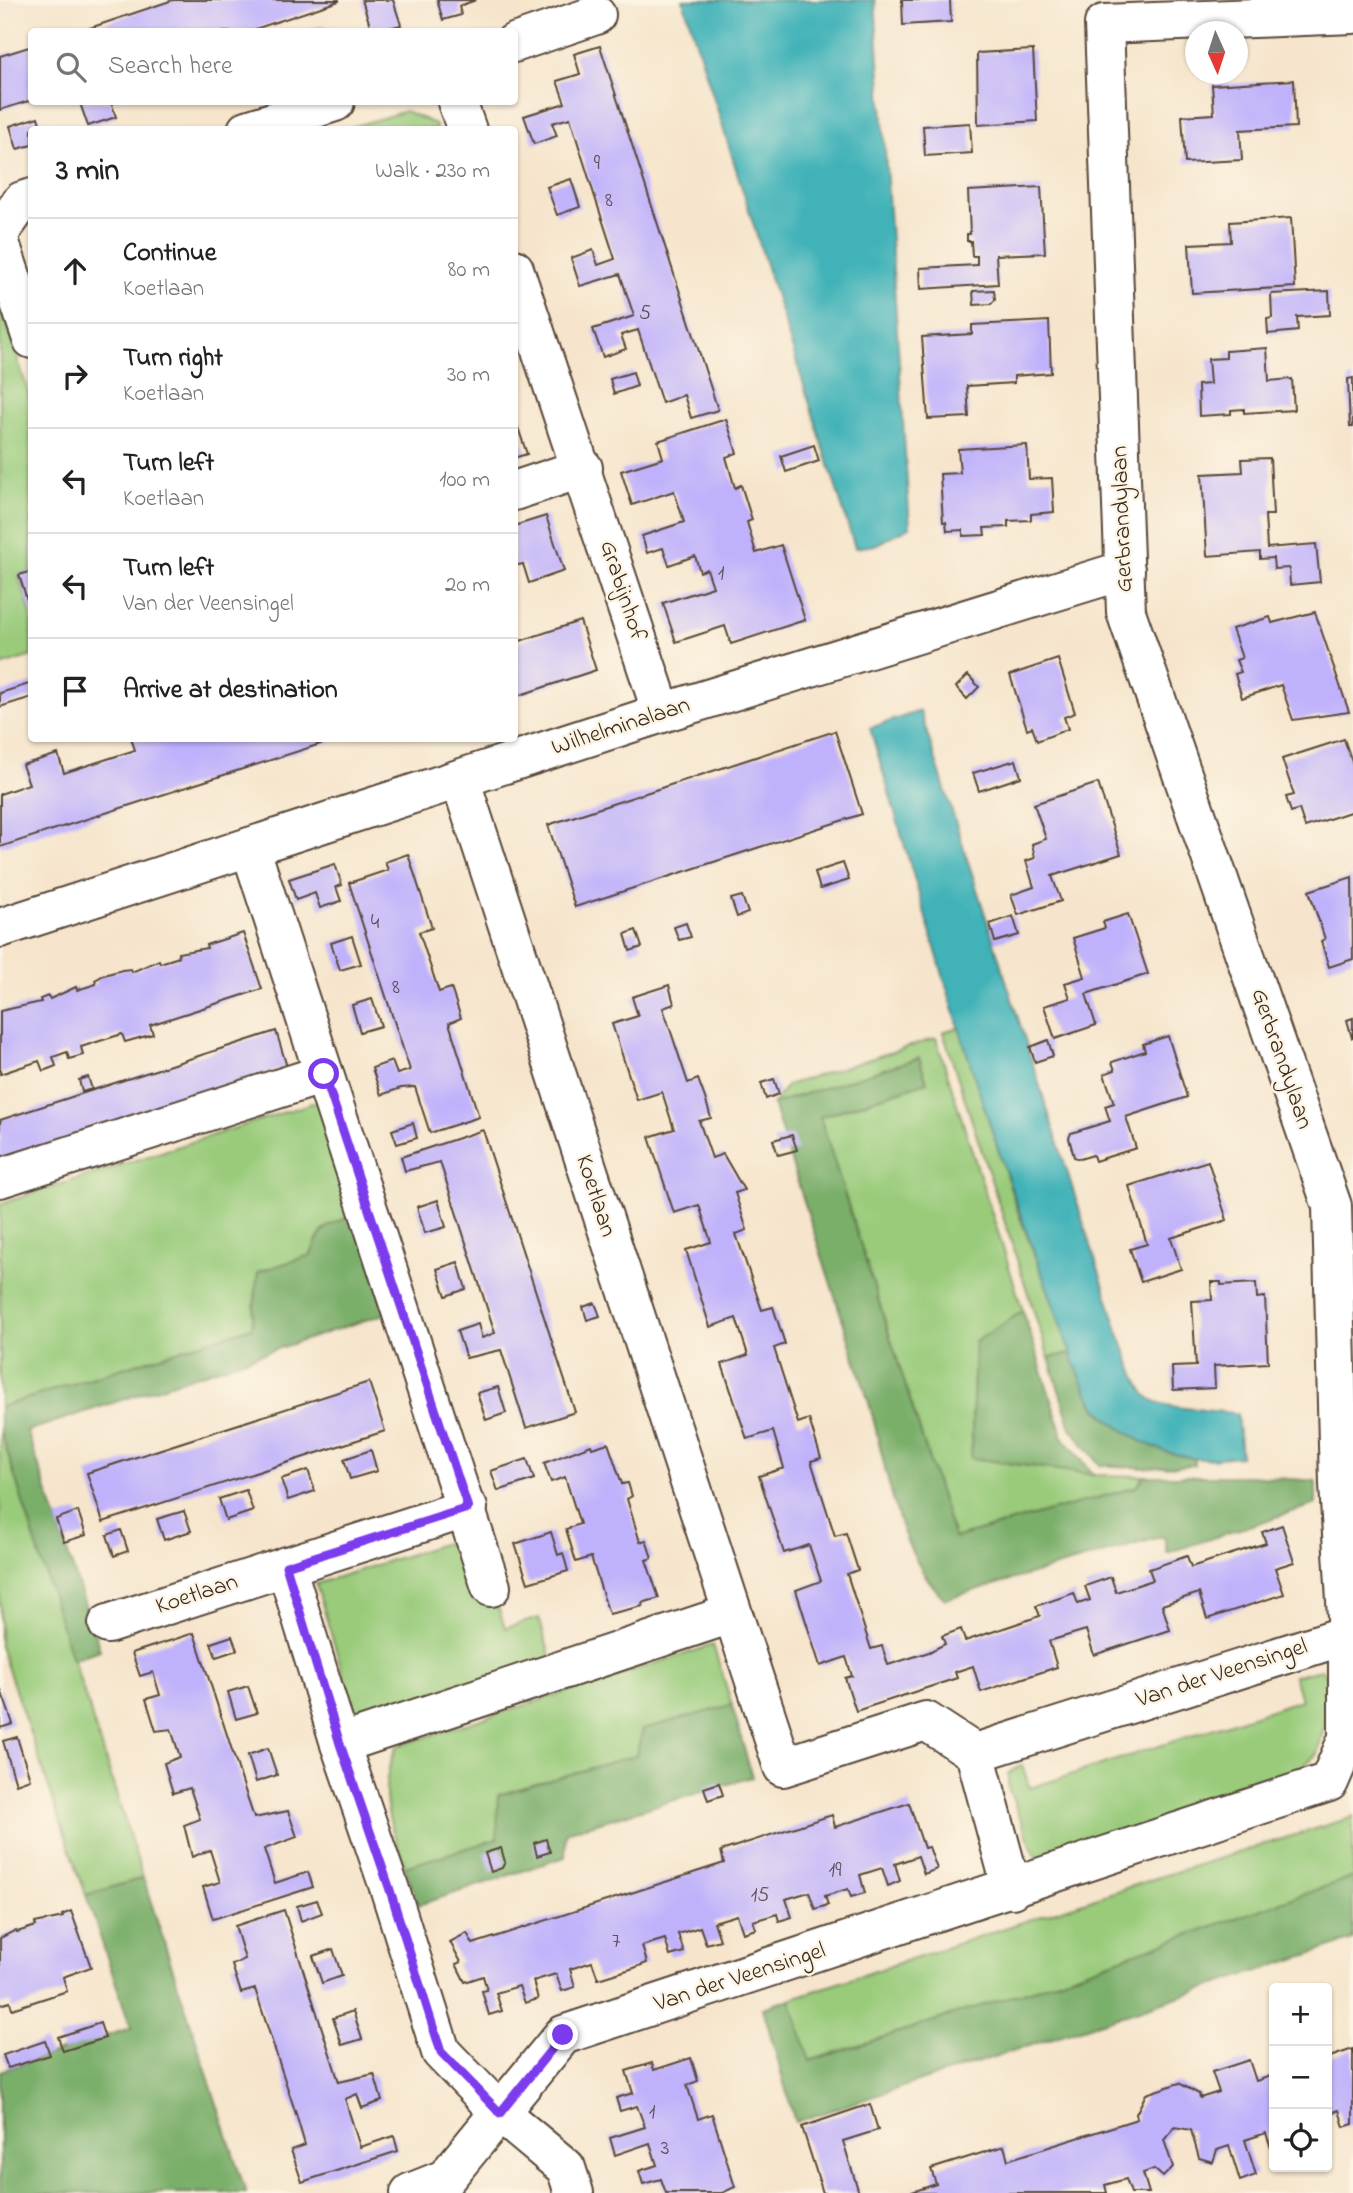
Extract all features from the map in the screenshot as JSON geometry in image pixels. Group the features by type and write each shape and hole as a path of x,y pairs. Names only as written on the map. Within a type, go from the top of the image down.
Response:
{"street":[{"name":"Gerbrandylaan","path":"1343,1203 1126,612 1104,24 1353,14"},
{"path":"518,42 596,15"},
{"path":"260,126 326,105"},
{"path":"458,105 466,126"},
{"path":"0,232 22,201 28,199"},
{"path":"0,243 28,327"},
{"name":"Grabijnhof","path":"518,281 583,468 662,713"},
{"path":"518,490 583,468"},
{"name":"Wilhelminalaan","path":"0,928 662,713 1125,570"},
{"name":"Koetlaan","path":"460,779 783,1767 926,1721 975,1753"},
{"path":"250,847 468,1508 491,1587"},
{"path":"0,1178 324,1074"},
{"name":"Van der Veensingel","path":"410,2193 445,2179 563,2035 1329,1783 1348,1738 1350,1633 1339,1484 1343,1203"},
{"name":"Koetlaan","path":"108,1625 468,1508"},
{"path":"286,1566 340,1744 441,2052 500,2113 566,2168 574,2193"},
{"path":"340,1744 731,1614"},
{"name":"Van der Veensingel","path":"975,1753 1350,1633"},
{"path":"975,1753 1012,1889"}],"green space":[{"path":"405,111 436,126 356,126"},
{"path":"0,304 28,392 28,572 19,576 28,604 28,657 0,666"},
{"path":"959,1027 1019,1215 1072,1353 1049,1358 943,1032"},
{"path":"936,1038 1023,1311 975,1342 971,1458 1094,1475 1144,1476 1137,1487 954,1538 820,1117 927,1082 919,1058 773,1104 787,1085"},
{"path":"919,1058 927,1082 820,1117 954,1538 1137,1487 1144,1476 1249,1476 1316,1481 1316,1504 1167,1553 1164,1536 945,1599 914,1557 904,1533 869,1403 773,1104"},
{"path":"325,1099 363,1213 324,1230 311,1255 258,1272 252,1327 0,1407 0,1204"},
{"path":"363,1213 396,1310 27,1431 100,1650 72,1659 0,1429 0,1407 252,1327 258,1272 311,1255 324,1230"},
{"path":"1023,1311 1063,1437 1094,1475 971,1458 975,1342"},
{"path":"1072,1353 1089,1395 1106,1417 1141,1440 1195,1459 1195,1465 1146,1468 1100,1465 1071,1428 1049,1358"},
{"path":"0,1429 143,1878 86,1895 0,1646"},
{"path":"474,1534 505,1628 539,1618 551,1659 347,1733 331,1717 349,1693 316,1584"},
{"path":"713,1645 732,1705 643,1729 636,1755 499,1795 498,1839 405,1867 390,1821 386,1793 390,1763 397,1746"},
{"path":"1321,1670 1331,1680 1327,1716 1317,1754 1285,1781 1038,1863 1008,1787 1008,1774 1022,1765 1030,1788 1301,1700 1294,1676"},
{"path":"732,1705 752,1777 566,1832 565,1857 418,1905 405,1867 497,1839 498,1795 636,1755 643,1729"},
{"path":"1353,1817 1353,1877 1030,1990 809,2061 790,1999 1156,1878"},
{"path":"1353,1877 1353,1940 795,2122 763,2008 790,1999 810,2061 1030,1990"},
{"path":"143,1878 246,2193 0,2193 0,2071 131,2028 86,1895"}],"water":[{"path":"683,0 875,0 910,527 875,545 855,548"},
{"path":"920,711 1134,1374 1146,1395 1163,1404 1237,1414 1241,1456 1193,1458 1167,1452 1141,1441 1117,1426 1097,1407 1090,1398 1077,1368 1023,1221 976,1081 870,728"}],"building":[{"path":"173,0 339,0 258,28 90,28"},
{"path":"362,0 393,0 401,25 371,28"},
{"path":"437,0 476,0 459,6 461,15 443,20"},
{"path":"902,0 950,0 951,22 903,25"},
{"path":"600,46 718,410 691,418 684,395 662,403 638,330 621,335 626,349 603,357 593,329 634,316 620,274 580,286 571,258 593,250 598,265 615,259 570,118 552,123 557,136 534,144 524,116 565,103 557,81 580,74 574,54"},
{"path":"28,47 28,101 0,110 0,56"},
{"path":"1033,50 1037,121 978,125 977,53"},
{"path":"1294,80 1296,127 1240,130 1242,160 1185,163 1182,116 1214,114 1212,85"},
{"path":"81,105 112,105 116,117 88,126"},
{"path":"38,117 41,126 28,126 28,146 17,149 10,126"},
{"path":"970,123 972,153 925,156 923,126"},
{"path":"571,179 580,207 557,215 547,187"},
{"path":"1041,187 1045,253 996,255 998,284 921,289 920,268 977,265 977,256 972,256 971,241 967,241 967,234 970,234 968,191"},
{"path":"1291,218 1295,287 1192,293 1189,244 1231,242 1230,222"},
{"path":"994,290 995,300 991,304 974,305 973,291"},
{"path":"1329,291 1330,315 1297,317 1298,331 1268,334 1267,319 1272,318 1271,294"},
{"path":"1049,321 1051,373 1014,376 1014,383 967,386 969,417 928,419 922,337 972,334 972,325"},
{"path":"1267,348 1269,381 1292,379 1294,410 1244,413 1244,409 1231,410 1231,414 1199,416 1198,385 1210,384 1208,359 1226,358 1226,351"},
{"path":"633,372 637,386 614,394 610,379"},
{"path":"1353,378 1353,427 1350,427 1348,379"},
{"path":"726,419 737,453 726,457 735,488 741,485 752,520 747,522 756,553 781,545 805,620 731,644 725,626 676,642 663,603 713,587 707,569 700,572 695,556 669,565 663,548 647,553 642,536 684,522 679,506 674,491 632,505 621,471 663,458 658,441"},
{"path":"518,428 527,454 518,457"},
{"path":"814,445 819,461 786,472 781,456"},
{"path":"1027,445 1029,479 1052,478 1054,512 1031,514 1031,520 1008,521 1008,527 984,528 985,535 963,536 963,530 947,531 946,522 943,522 940,474 960,473 958,449"},
{"path":"1270,458 1273,515 1265,515 1267,548 1316,544 1320,582 1290,585 1289,568 1274,569 1273,558 1260,559 1260,552 1207,556 1202,474 1243,472 1242,459"},
{"path":"546,516 564,571 529,583 523,564 518,565 518,525"},
{"path":"28,572 28,603 19,575"},
{"path":"1315,612 1349,712 1293,720 1281,685 1242,698 1235,674 1241,672 1236,660 1242,658 1232,629 1270,617 1272,623"},
{"path":"580,621 596,670 518,696 518,642"},
{"path":"1058,659 1075,713 1064,717 1068,729 1037,741 1032,727 1027,729 1010,675"},
{"path":"968,675 979,687 967,699 956,687"},
{"path":"28,684 28,698 0,707 0,693"},
{"path":"835,731 862,814 575,907 548,825"},
{"path":"1344,739 1353,765 1353,811 1305,827 1299,809 1291,812 1286,797 1294,795 1282,759"},
{"path":"132,742 327,742 0,847 0,794 29,784 22,765 58,754 64,773 135,750"},
{"path":"1016,760 1021,777 979,791 973,773"},
{"path":"1098,783 1121,854 1052,876 1061,901 1018,915 1011,895 1034,887 1026,861 1035,858 1032,844 1046,839 1034,804"},
{"path":"408,854 432,928 419,932 439,992 451,988 461,1018 449,1023 479,1117 430,1133 415,1087 401,1088 381,1095 372,1068 392,1061 397,1074 410,1070 349,883 388,870 385,862"},
{"path":"843,863 849,880 820,889 815,872"},
{"path":"335,864 342,885 336,887 341,901 320,908 315,893 296,900 289,879"},
{"path":"1352,877 1353,959 1329,967 1321,941 1325,939 1309,891"},
{"path":"742,896 748,913 737,917 731,899"},
{"path":"1128,914 1148,974 1086,994 1096,1025 1055,1039 1044,1006 1070,998 1065,983 1085,977 1073,938 1105,928 1103,922"},
{"path":"1013,916 1019,935 995,942 990,924"},
{"path":"686,923 691,937 679,940 674,927"},
{"path":"636,930 642,947 630,951 625,934"},
{"path":"243,933 262,989 150,1025 153,1034 125,1042 122,1034 81,1047 83,1055 69,1059 67,1052 53,1057 56,1066 43,1071 39,1061 0,1074 0,1011 41,1002 40,999 48,996 50,999 76,987 77,990 96,984 95,980 104,975 131,969 132,972 159,960 160,963 179,957 178,953 207,948 206,945"},
{"path":"352,936 361,964 340,970 331,943"},
{"path":"669,985 674,1004 663,1008 688,1083 698,1079 705,1098 711,1118 699,1121 712,1158 723,1154 744,1190 735,1193 747,1230 736,1234 762,1310 773,1307 785,1344 774,1348 798,1423 809,1419 821,1458 811,1461 835,1536 846,1533 858,1570 847,1574 871,1649 882,1646 888,1665 929,1652 945,1644 942,1636 961,1629 965,1641 1040,1616 1036,1606 1074,1593 1078,1604 1090,1600 1085,1586 1111,1577 1116,1592 1153,1580 1149,1569 1187,1556 1191,1567 1266,1543 1262,1532 1282,1525 1294,1562 1275,1568 1284,1594 1207,1619 1199,1593 1162,1605 1170,1630 1094,1655 1086,1630 1049,1641 1057,1667 981,1692 973,1666 955,1672 957,1678 856,1711 845,1678 852,1676 846,1657 820,1666 796,1590 821,1581 809,1545 784,1553 759,1476 784,1468 773,1431 747,1439 722,1364 748,1355 736,1318 710,1327 686,1250 711,1242 699,1205 674,1213 649,1137 674,1129 662,1092 637,1100 612,1024 638,1016 632,997"},
{"path":"372,999 381,1026 360,1032 352,1005"},
{"path":"1353,1018 1353,1038 1352,1038 1347,1020"},
{"path":"276,1031 287,1067 0,1160 0,1120"},
{"path":"1168,1036 1187,1097 1126,1117 1136,1148 1095,1161 1093,1155 1080,1159 1074,1157 1069,1138 1071,1133 1110,1121 1105,1106 1114,1103 1104,1074 1115,1070 1112,1062 1145,1051 1143,1044"},
{"path":"1048,1040 1053,1056 1035,1062 1030,1047"},
{"path":"88,1077 92,1089 82,1092 79,1080"},
{"path":"774,1079 779,1094 766,1099 761,1083"},
{"path":"413,1123 417,1138 397,1144 392,1130"},
{"path":"483,1130 575,1412 526,1428 501,1350 466,1358 457,1331 478,1324 482,1338 495,1333 440,1162 405,1171 401,1157"},
{"path":"792,1135 797,1150 778,1155 773,1140"},
{"path":"1208,1161 1227,1220 1171,1238 1181,1269 1141,1282 1130,1249 1147,1244 1129,1186"},
{"path":"438,1200 446,1227 425,1233 417,1207"},
{"path":"458,1262 466,1289 446,1296 437,1269"},
{"path":"1211,1282 1221,1282 1221,1285 1256,1283 1257,1298 1265,1297 1268,1363 1214,1366 1215,1388 1173,1390 1172,1367 1196,1366 1192,1301 1212,1300"},
{"path":"595,1303 600,1316 587,1320 583,1307"},
{"path":"369,1382 385,1431 103,1522 87,1473"},
{"path":"498,1387 506,1413 486,1420 477,1393"},
{"path":"608,1443 622,1484 628,1483 632,1496 627,1499 640,1542 646,1540 652,1558 646,1560 659,1598 642,1603 643,1606 609,1614 591,1557 576,1562 566,1529 580,1524 565,1477 551,1482 544,1463 591,1445 592,1448"},
{"path":"371,1450 377,1471 350,1479 344,1459"},
{"path":"527,1459 534,1479 498,1491 491,1471"},
{"path":"308,1470 315,1491 288,1500 281,1479"},
{"path":"246,1490 253,1511 226,1520 219,1499"},
{"path":"78,1511 86,1535 64,1542 56,1519"},
{"path":"184,1511 191,1531 164,1540 157,1519"},
{"path":"121,1530 128,1551 114,1556 107,1535"},
{"path":"551,1532 558,1555 563,1553 568,1571 528,1583 515,1544"},
{"path":"194,1633 254,1818 288,1811 297,1837 264,1849 275,1883 308,1872 313,1887 213,1919 203,1887 220,1882 210,1850 192,1857 184,1825 200,1819 190,1788 173,1793 164,1763 180,1757 171,1729 156,1731 146,1699 160,1695 153,1672 140,1676 132,1653"},
{"path":"232,1636 237,1650 216,1657 211,1643"},
{"path":"248,1686 257,1713 236,1719 228,1692"},
{"path":"0,1687 13,1724 0,1728"},
{"path":"17,1737 30,1779 16,1784 3,1741"},
{"path":"268,1748 277,1775 256,1782 248,1755"},
{"path":"719,1783 723,1795 708,1800 704,1788"},
{"path":"909,1803 924,1848 929,1847 937,1869 924,1874 918,1856 895,1864 900,1881 888,1886 882,1868 860,1875 865,1893 851,1897 848,1889 825,1896 828,1905 815,1909 809,1892 786,1899 792,1917 779,1921 777,1914 753,1921 756,1929 743,1933 737,1915 714,1922 720,1940 706,1944 700,1927 678,1934 684,1952 670,1956 665,1939 642,1946 647,1963 634,1968 598,1979 592,1962 570,1969 575,1987 562,1991 556,1974 533,1981 538,1999 525,2003 519,1986 496,1993 502,2011 489,2015 482,1991 487,1990 483,1976 465,1982 456,1964 461,1962 450,1942 467,1933 473,1944 724,1863 721,1851 832,1815 835,1827"},
{"path":"546,1839 550,1852 537,1856 534,1843"},
{"path":"501,1848 505,1862 502,1868 491,1872 485,1853"},
{"path":"317,1900 322,1913 301,1921 297,1906"},
{"path":"284,1910 339,2082 374,2074 382,2101 362,2108 357,2094 345,2099 360,2147 394,2136 398,2151 302,2182 291,2150 305,2145 296,2114 255,1989 241,1993 232,1965 245,1959 235,1926"},
{"path":"71,1911 91,1967 63,1977 67,1991 12,2009 10,2002 0,2005 0,1938 16,1930 17,1932 36,1926 35,1923 63,1917 62,1915"},
{"path":"333,1949 342,1976 322,1983 313,1956"},
{"path":"353,2011 362,2039 342,2045 333,2018"},
{"path":"100,2023 105,2038 63,2051 58,2037"},
{"path":"45,2041 50,2055 8,2068 3,2055"},
{"path":"1353,2049 1353,2124 1344,2127 1339,2110 1332,2112 1332,2056"},
{"path":"691,2058 698,2081 687,2085 698,2119 712,2114 735,2187 722,2193 666,2193 661,2179 643,2184 639,2171 657,2165 650,2143 615,2155 610,2138 645,2127 637,2106 620,2111 616,2098 633,2093 626,2071 652,2063 654,2070"},
{"path":"1249,2060 1256,2081 1269,2077 1269,2142 1266,2133 1245,2140 1256,2175 1240,2181 1229,2146 1217,2150 1213,2162 1199,2158 1191,2130 1175,2127 1164,2140 1173,2167 1163,2177 1154,2169 1143,2173 1149,2193 1131,2193 1126,2179 1105,2185 1107,2193 909,2193 936,2184 931,2169 1004,2146 1008,2160 1137,2119 1136,2114 1146,2094 1179,2083 1199,2094 1200,2098 1219,2092 1212,2072"},
{"path":"870,2104 878,2130 843,2141 859,2193 823,2193 802,2127"}],"route":[{"path":"324,1074 468,1508 286,1566 340,1744 441,2052 500,2113 563,2035"}]}
